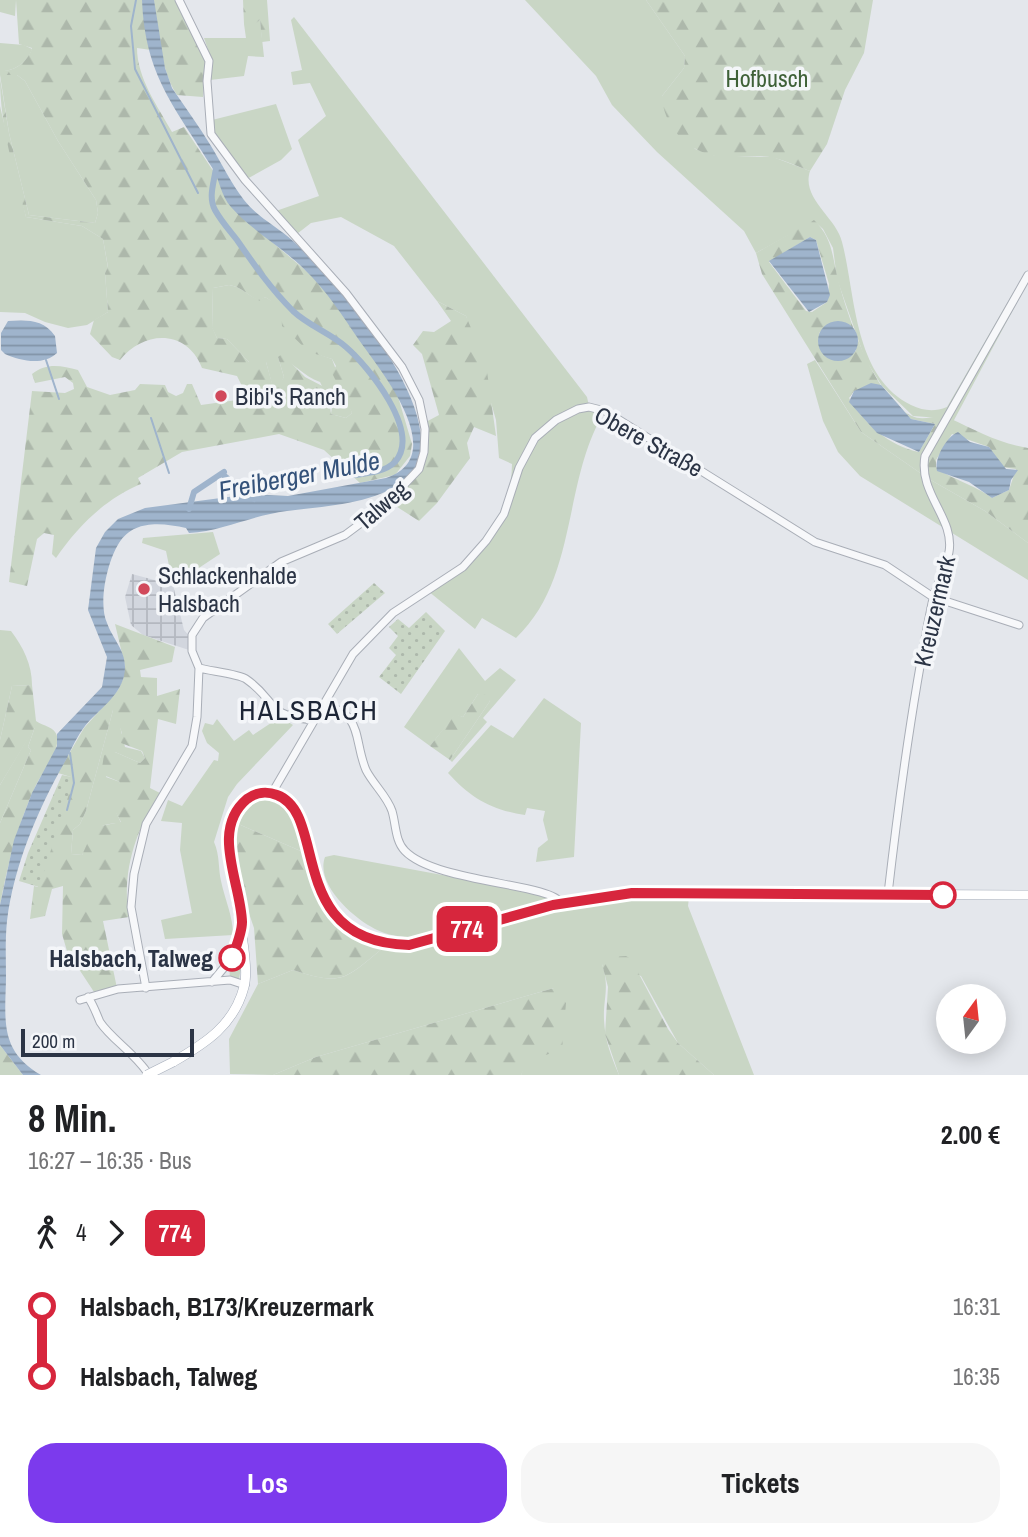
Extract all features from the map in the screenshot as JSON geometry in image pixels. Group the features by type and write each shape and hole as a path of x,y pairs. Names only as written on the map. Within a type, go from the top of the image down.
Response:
{"main road":[{"path":"148,1075 209,1041 231,1017 245,985 247,950 229,850 234,816 250,797 272,793 286,798 300,819 316,882 330,908 348,927 368,940 409,945 561,903 632,893 1028,895"}],"street":[{"name":"Talweg","path":"146,988 131,907 134,874 146,824 192,746 197,717 198,668 192,651 192,635 203,618 281,562 345,535 384,506 419,469 424,452 425,429 419,400 402,367 346,293 229,161 211,134 207,81 209,61 179,0"},
{"name":"Kreuzermark","path":"888,894 894,835 933,597 949,550 947,530 927,490 923,469 925,456 1028,275"},
{"name":"Obere Straße","path":"272,793 353,654 393,613 463,567 486,541 504,514 519,468 535,438 556,420 586,407 605,411 815,542 885,565 933,597 1019,625"},
{"path":"198,668 218,674 240,676 278,713 290,718 313,720"},
{"path":"322,705 341,711 356,729 367,771 391,808 399,841 407,853 451,874 555,896 561,903"},
{"path":"211,983 232,958 242,923"},
{"path":"148,1075 137,1057 100,1021 96,1008 84,999 104,992 230,980 245,985"}],"shaded area":[{"path":"132,574 173,585 184,630 192,639 192,651 143,635 131,625 125,597"}],"green space":[{"path":"0,0 16,0 15,16 0,12"},
{"path":"16,0 142,0 151,50 137,48 140,70 172,132 184,127 245,219 311,275 335,303 396,390 412,444 410,456 395,475 360,483 324,450 279,434 182,452 138,478 141,484 116,497 93,515 56,558 52,554 54,535 44,533 37,539 27,586 9,582 32,391 65,393 74,389 73,383 65,377 35,383 32,374 49,366 78,370 87,387 110,395 135,390 140,384 165,385 168,392 176,396 183,393 187,384 192,384 201,405 237,400 242,386 237,376 202,368 195,355 176,340 164,338 141,343 120,360 112,357 90,334 94,320 108,312 105,273 108,267 103,239 82,226 26,217 5,131 0,78 9,133 29,215 95,223 98,213 96,200 58,141 25,81 17,75 0,75 0,71 15,68 27,58 32,48 19,44","holes":["234,286 260,301 265,297 276,306 282,326 309,352 332,359 336,366 332,373 352,413 346,418 331,414 328,389 305,377 282,354 278,357 284,377 278,386 272,383 266,362 249,362 227,339 217,338 212,327 213,288"]},
{"path":"154,0 177,0 180,12 206,56 203,97 177,95 172,86 161,49"},
{"path":"243,0 267,0 270,41 262,42 260,20 255,24 244,24"},
{"path":"525,0 646,0 685,56 684,68 662,96 695,149 716,156 773,157 810,171 810,190 839,233 842,242 867,355 892,392 911,405 929,410 947,407 1013,293 1021,295 953,422 913,416 882,386 865,359 837,279 833,248 823,229 814,221 756,253 744,231 657,152 612,105 596,76"},
{"name":"Hofbusch","path":"646,0 873,0 864,53 845,90 827,144 810,171 767,157 730,157 704,153 678,135 667,117 662,96 684,68 685,56"},
{"path":"294,17 587,397 589,406 605,411 591,438 561,558 550,587 536,614 516,638 482,618 475,629 428,591 461,565 487,538 505,506 510,486 512,464 499,458 496,420 466,316 437,301 394,246 341,217 311,223 293,237 273,212 319,196 298,140 326,116 310,83 293,85 291,72 302,70 291,20"},
{"path":"260,20 264,57 248,56 244,76 210,80 212,61 204,38 246,38 244,24 254,24"},
{"path":"0,43 24,45 32,49 20,65 0,71"},
{"path":"0,75 17,75 25,81 58,141 96,200 98,213 95,223 29,215 9,133"},
{"path":"276,104 292,149 281,160 245,180 221,151 208,121"},
{"path":"0,106 26,217 82,226 103,239 108,268 105,273 108,312 87,325 68,328 25,313 0,312"},
{"path":"814,220 821,227 829,242 843,299 857,337 882,386 854,391 849,398 870,425 888,439 908,449 919,452 935,424 911,419 902,409 917,418 949,418 996,439 1028,448 1028,543 985,511 929,479 861,432 762,274 756,253","holes":["810,237 816,240 829,284 827,302 812,312 806,311 769,262","831,324 856,338 856,351 819,333","952,434 989,447 1002,467 1016,469 1009,490 992,498 940,470 936,467 936,460"]},
{"path":"229,285 260,300 265,297 275,303 309,351 332,359 352,413 346,418 331,414 332,407 320,382 278,357 284,377 279,387 272,384 266,362 249,362 227,339 217,338 212,328 213,288"},
{"path":"437,301 466,316 486,364 496,436 474,427 467,443 470,458 437,503 419,521 391,503 419,469 424,423 439,415 422,354 413,345 423,331 434,332 451,321"},
{"path":"815,360 861,432 929,479 985,511 1028,543 1028,580 860,476 838,452 823,421 807,364"},
{"path":"213,532 220,554 173,585 166,551 142,543 143,538"},
{"path":"374,583 385,593 337,634 328,624"},
{"path":"426,612 445,631 401,694 379,677 396,655 389,648 398,636 389,627 398,619 409,628"},
{"path":"115,624 175,647 172,662 140,670 141,677 157,678 157,696 180,689 176,724 158,719 150,788 160,793 144,821 132,852 127,884 129,917 103,921 118,993 96,995 67,951 62,934 63,886 52,889 45,916 30,919 34,886 38,887 71,777 58,773 84,728 118,690 125,666","holes":["113,710 122,733 121,743 142,751 145,758 140,763 115,752 104,755 101,774 120,782 111,804 121,822 95,827 82,855 71,854 73,830 80,824 86,811"]},
{"path":"0,630 11,631 19,643 29,663 32,685 12,686 0,740"},
{"path":"459,648 485,681 500,668 516,680 483,718 487,722 452,762 450,760 490,701 478,694 463,717 455,715 430,746 404,727"},
{"path":"32,685 36,721 54,731 57,742 54,754 36,785 24,814 0,905 0,823 31,750 28,747 35,727 0,785 0,740 12,686"},
{"path":"478,694 486,695 490,701 450,760 430,746 455,714 463,717"},
{"path":"544,698 581,723 574,857 536,862 538,848 548,840 543,820 545,811 527,808 525,815 502,810 482,802 448,773 491,725 513,738"},
{"path":"113,710 116,710 125,747 141,751 145,758 140,763 115,752 106,777 120,782 116,812 121,823 99,828 92,835 82,855 71,854 73,830 80,824 86,811"},
{"path":"280,717 293,725 228,797 214,842 233,935 165,939 161,920 192,913 180,850 182,823 161,821 168,800 182,806 214,760 218,761 219,753 207,743 202,731 205,723 213,725 217,719 234,741 249,730 253,735"},
{"path":"36,724 28,747 31,750 0,823 0,785"},
{"path":"62,775 72,777 69,794 39,887 19,881 28,853"},
{"path":"268,798 289,809 303,852 236,823 249,804"},
{"path":"236,823 303,852 321,898 340,924 352,934 383,948 342,977 322,978 293,970 258,984 254,928 240,887 233,843"},
{"path":"334,855 539,893 553,899 418,938 396,936 366,924 338,899 323,867 325,857"},
{"path":"641,897 689,897 688,906 754,1075 714,1075 678,1043 641,976 602,964 606,980 606,1035 619,1075 521,1075 554,988 316,1057 273,1075 230,1074 229,1039 258,984 293,970 323,978 342,977 360,967 383,948 402,950 426,945 563,906"},
{"path":"241,954 243,957 239,979 230,976 230,973 234,960"},
{"path":"626,956 631,959 678,1043 714,1075 619,1075 605,1034 608,987 602,964 611,957"},
{"path":"554,988 566,1003 562,1050 529,1060 521,1075 273,1075 316,1057"},
{"path":"0,1045 23,1075 0,1075"}],"water":[{"path":"142,0 154,0 165,68 172,88 244,200 313,260 374,334 407,388 417,416 421,443 416,466 400,484 374,496 345,504 274,513 202,532 189,533 186,528 168,525 141,526 125,535 119,543 108,571 103,605 107,623 123,654 124,676 113,697 80,733 47,796 29,836 10,900 5,1009 8,1034 18,1056 41,1075 23,1075 0,1045 0,905 14,840 32,793 57,746 57,734 102,687 107,657 88,610 96,548 105,532 118,519 145,508 251,494 288,496 386,478 405,467 413,451 412,433 394,391 333,303 304,269 228,203 213,169 175,109 156,71 144,27"},
{"path":"810,237 816,240 830,295 827,302 809,312 769,261"},
{"path":"8,321 28,321 45,326 55,336 57,353 39,361 18,359 5,354 1,350 1,333"},
{"path":"838,321 852,327 858,341 852,355 838,361 824,355 818,341 824,327"},
{"path":"871,383 881,385 911,419 935,424 919,452 877,433 849,402 854,391"},
{"path":"958,432 970,442 989,447 1006,469 1018,470 1011,480 1009,490 992,498 969,482 937,471 937,461 942,449"}],"waterway":[{"path":"136,0 131,26 135,69 198,193"},
{"name":"Freiberger Mulde","path":"216,168 212,200 223,222 270,286 293,311 356,356 389,400 397,417 402,434 402,449 395,462 381,470 355,475"},
{"path":"46,360 59,399"},
{"path":"151,418 169,473"},
{"name":"Freiberger Mulde","path":"189,509 194,492 224,472"},
{"name":"Freiberger Mulde","path":"222,474 254,499"},
{"path":"67,810 74,783 70,753"}],"bus line":[{"name":"774","path":"232,958 242,923 229,837 238,808 250,797 260,793 272,793 286,798 292,804 300,819 316,882 330,908 348,927 368,940 388,945 409,945 553,905 632,893 685,891 943,895"}],"place":[{"name":"Bibi's Ranch","path":"221,396"},
{"name":"Schlackenhalde Halsbach","path":"144,589"},
{"name":"Halsbach, Talweg","path":"232,958"}],"district":[{"name":"HALSBACH","path":"309,710"}]}
